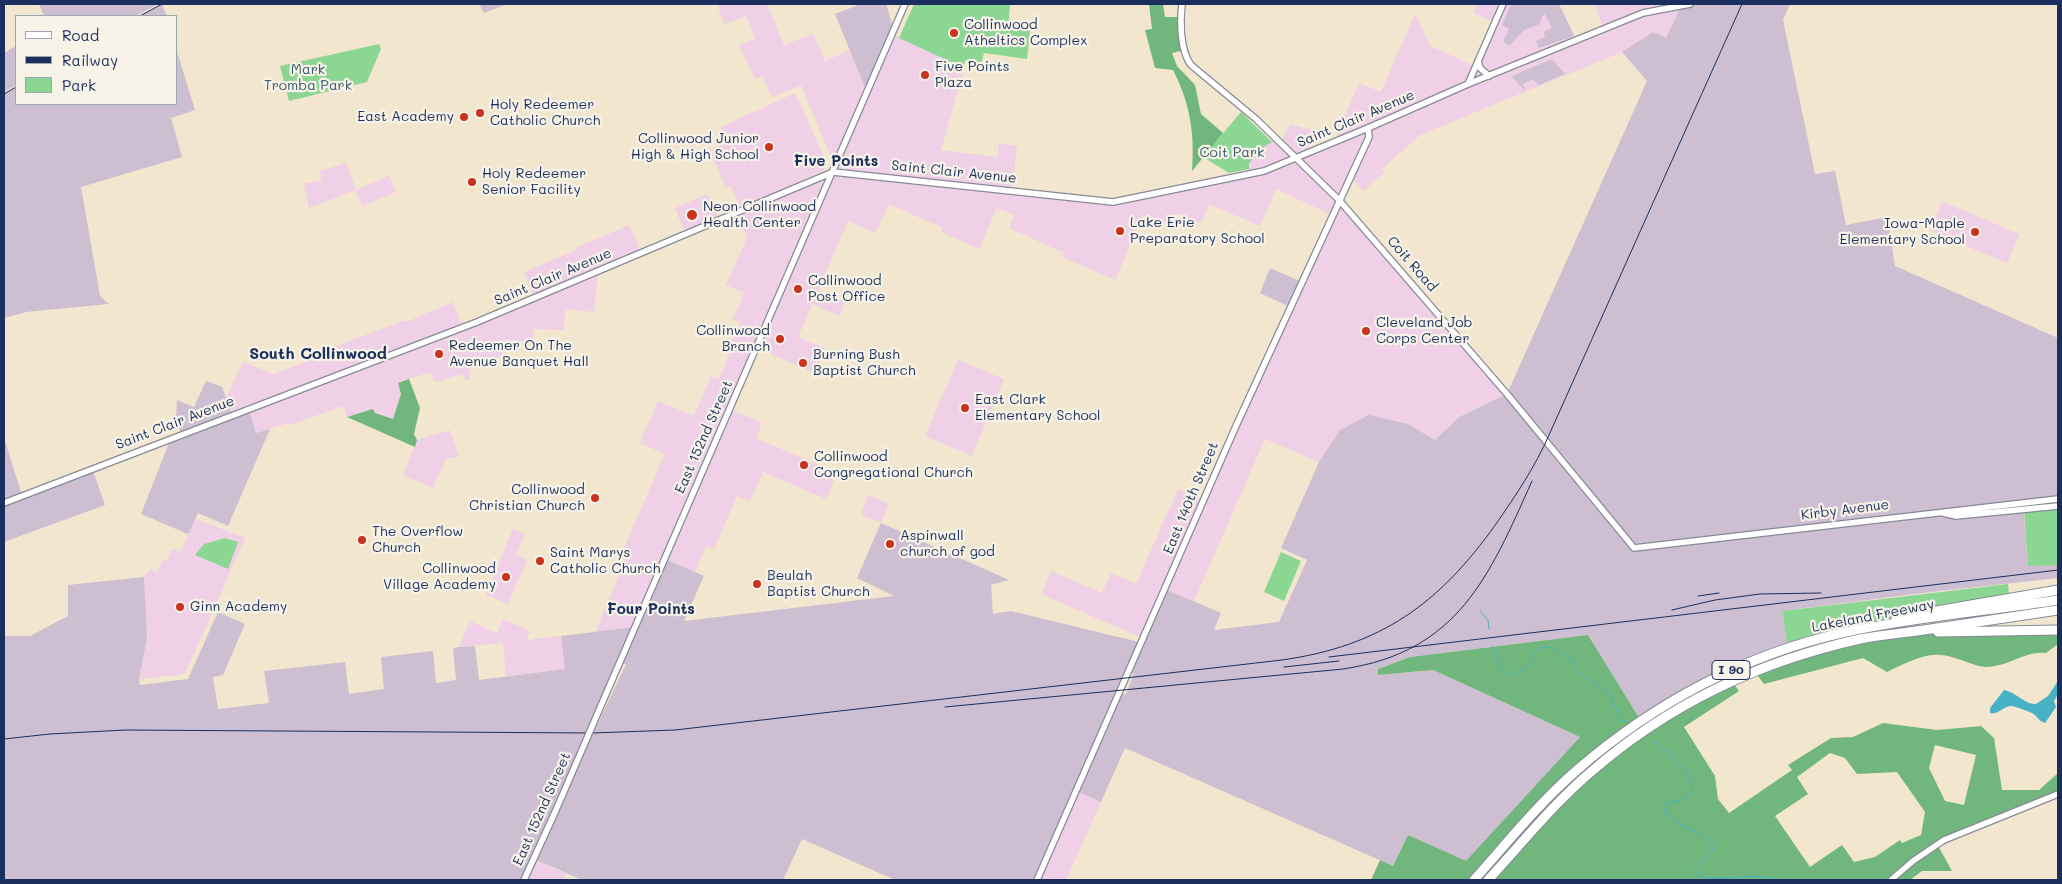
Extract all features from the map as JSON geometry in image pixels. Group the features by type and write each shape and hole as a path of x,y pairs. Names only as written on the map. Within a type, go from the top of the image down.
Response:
{"highway":[{"path":"1884,626 1897,618 1906,616 2058,590"},
{"name":"Lakeland Freeway","path":"1474,880 1564,782 1618,736 1652,713 1715,677 1765,656 1812,641 1884,626 2058,600"},
{"name":"Lakeland Freeway","path":"1488,880 1547,814 1592,771 1650,726 1689,702 1730,682 1793,658 1862,639 2058,610"},
{"path":"1920,631 1950,633 2058,630"}],"street":[{"name":"East 152nd Street","path":"524,880 905,4"},
{"name":"Coit Road","path":"1182,4 1182,30 1187,60 1256,119 1339,200 1507,394 1634,548"},
{"path":"1468,84 1503,4"},
{"name":"Saint Clair Avenue","path":"4,503 477,322 833,172 1113,202 1264,171 1468,84 1644,13 1690,4"},
{"path":"1478,61 1480,68 1489,76"},
{"name":"East 140th Street","path":"1038,880 1236,426 1369,137 1368,128"},
{"name":"Kirby Avenue","path":"1634,548 2058,497"},
{"path":"1939,512 1956,516 2058,506"},
{"path":"1891,880 1913,861 1944,840 2058,794"}],"shaded area":[{"path":"39,4 158,4 138,15 44,15"},
{"path":"162,4 167,15 143,15"},
{"path":"479,4 507,4 484,13"},
{"path":"717,4 767,4 784,45 813,34 825,61 850,50 864,85 892,34 964,68 941,150 997,157 999,143 1017,146 1012,191 1113,202 1250,173 1249,163 1254,152 1276,139 1281,143 1290,124 1316,131 1307,153 1334,142 1359,83 1381,92 1415,14 1430,46 1475,66 1495,22 1473,13 1477,4 1559,4 1577,40 1604,29 1594,4 1690,4 1681,6 1666,38 1652,32 1622,52 1420,135 1382,169 1384,172 1364,191 1351,178 1339,200 1507,394 1459,417 1435,440 1408,424 1340,430 1319,462 1265,439 1194,601 1165,589 1144,639 1041,594 1051,571 1102,593 1111,573 1136,584 1178,489 1203,500 1332,215 1276,189 1260,226 1209,204 1201,223 1176,213 1170,226 1143,215 1115,280 1062,257 1064,253 1009,228 1014,215 997,208 979,249 941,232 943,228 889,204 875,233 848,221 818,290 845,302 840,316 812,304 798,337 825,348 815,373 757,348 730,409 762,423 756,438 837,473 826,499 763,472 750,501 737,496 714,549 706,546 695,573 664,559 635,627 595,633 628,553 623,550 665,454 640,443 658,401 694,416 711,376 719,379 740,322 733,319 744,293 726,285 747,238 737,213 742,210 731,186 726,188 710,151 728,142 721,127 795,93 826,161 824,170 757,201 758,204 833,172 831,157 801,85 772,97 762,76 755,79 739,45 755,39 746,16 724,24"},
{"path":"861,4 886,4 894,30 870,87 864,85 835,14"},
{"path":"1511,4 1559,4 1574,36 1539,48 1536,41 1545,37 1544,32 1552,28 1545,14 1542,16 1540,24 1524,30 1510,45 1503,42 1509,29 1502,25"},
{"path":"1690,4 1790,4 1783,20 1815,174 1835,171 1846,225 1888,217 1895,266 2058,338 2058,495 2023,502 2028,566 2058,563 2058,578 1782,611 1788,649 1765,656 1641,721 1588,635 1410,657 1378,669 1378,675 1433,670 1580,737 1466,862 1408,835 1393,866 1125,748 1101,802 1077,791 1119,695 1126,694 1134,673 1128,674 1165,589 1221,613 1214,630 1279,622 1307,560 1281,548 1319,462 1340,430 1369,415 1408,424 1435,440 1459,417 1507,394 1647,81 1622,52 1653,32 1666,38 1681,6"},
{"path":"15,47 15,86 4,92 4,53"},
{"path":"178,55 195,110 171,118 182,157 81,187 100,296 109,304 26,312 4,318 4,94 15,88 15,105 178,105"},
{"path":"1552,59 1565,74 1539,85 1533,79 1523,84 1525,91 1512,76"},
{"path":"346,163 356,190 309,208 304,184 322,180 319,171"},
{"path":"389,176 396,192 362,206 356,190"},
{"path":"707,194 720,221 686,235 675,208"},
{"name":"Iowa-Maple Elementary School","path":"1942,201 2019,234 2007,263 1930,231"},
{"path":"629,225 641,253 598,271 594,312 565,309 564,330 534,329 533,342 503,340 502,356 470,368 470,380 464,380 463,374 435,382 431,372 399,382 401,394 388,434 347,417 343,406 290,425 289,423 256,433 248,409 232,415 226,399 243,362 273,374 314,359 313,355 405,320 406,322 453,302 463,327 534,297 524,272 577,250 576,248"},
{"path":"1270,268 1302,282 1290,307 1260,293"},
{"name":"East Clark Elementary School","path":"958,360 1004,379 972,456 925,436"},
{"path":"206,381 222,387 232,414 248,408 256,433 270,429 228,526 198,513 188,534 141,514 171,438 181,434 176,419 177,400 194,407"},
{"path":"450,430 459,457 446,458 433,488 403,475 417,440"},
{"path":"4,438 22,495 92,468 105,505 4,542"},
{"path":"869,495 889,504 881,523 861,514"},
{"name":"Ginn Academy","path":"194,518 245,538 185,674 139,679 147,638 144,577 150,569 157,573 163,559 167,561 172,549 181,552"},
{"path":"881,523 1009,580 991,585 993,614 1011,611 1139,642 1037,880 895,880 802,839 783,880 582,880 534,859 524,880 4,880 4,636 30,636 68,616 68,585 144,577 147,638 139,679 140,685 188,679 218,612 245,624 223,675 213,677 218,709 269,703 264,671 345,662 349,694 384,689 381,657 433,651 436,683 456,680 453,648 459,647 475,646 479,680 565,669 561,636 635,627 665,559 704,576 684,621 894,596 857,578","holes":["619,663 626,664 555,814"]},
{"name":"Collinwood Village Academy","path":"513,529 525,534 516,555 527,560 508,604 486,595"},
{"path":"503,619 530,631 527,640 561,636 566,669 506,676 503,643 459,647 470,621 497,633"},
{"path":"1077,791 1101,802 1066,880 1038,880"},
{"path":"534,859 566,874 563,880 524,880"}],"green space":[{"name":"Collinwood Atheltics Complex","path":"914,4 1010,4 1008,28 1030,31 1027,59 984,53 981,65 965,60 964,68 899,38"},
{"path":"1149,4 1163,4 1165,17 1182,17 1185,50 1172,53 1177,66 1195,85 1201,114 1223,133 1192,171 1192,131 1184,95 1173,70 1155,68 1145,30 1152,29"},
{"name":"Mark Tromba Park","path":"379,44 381,49 367,82 289,101 280,66"},
{"name":"Coit Park","path":"1241,112 1272,142 1255,152 1256,155 1249,163 1249,169 1229,173 1203,157"},
{"path":"409,379 420,408 414,434 417,440 415,447 347,417 373,409 375,413 393,419 401,394 398,383"},
{"path":"2058,506 2058,565 2028,566 2024,508"},
{"path":"225,538 238,542 228,569 195,555 204,544"},
{"path":"1281,552 1301,561 1284,601 1264,592"},
{"path":"2008,584 2009,597 1788,649 1782,611"},
{"path":"2058,630 2058,644 2046,653 2030,654 2002,665 1986,667 1953,657 1934,655 1913,660 1887,672 1863,658 1764,684 1755,672 1812,652 1920,631"},
{"path":"1588,635 1641,721 1577,770 1474,880 1371,880 1380,860 1393,866 1408,835 1466,861 1580,737 1433,670 1378,675 1378,669 1410,657"},
{"path":"1732,681 1739,691 1684,727 1715,776 1718,799 1729,813 1792,770 1788,765 1831,738 1853,737 1883,723 1937,730 1981,726 1994,738 2002,790 2039,790 2058,773 2058,794 1937,844 1952,871 1922,871 1910,880 1488,880 1547,814 1626,743","holes":["1935,745 1976,755 1964,805 1945,801 1929,768","1830,753 1845,758 1857,774 1897,772 1925,812 1921,835 1902,843 1900,840 1875,857 1854,862 1842,845 1810,867 1775,816 1808,794 1797,777"]}],"water":[{"path":"2058,681 2058,694 2054,701 2056,707 2045,723 2032,713 2012,706 1996,713 1990,713 1990,708 2004,690 2013,693 2028,703 2036,704 2048,696"}],"waterway":[{"path":"1480,611 1488,620 1489,629"},
{"path":"1493,646 1501,668 1511,676 1527,668 1534,652 1542,647 1549,647 1562,654 1575,663 1578,672 1611,695 1620,720 1625,721"},
{"path":"1653,741 1680,764 1686,772 1692,787 1688,796 1666,804 1664,810 1675,821 1703,836 1714,846 1712,851 1695,869 1696,875 1716,878 1757,876 1776,880"}],"railway":[{"path":"142,15 162,4"},
{"path":"4,739 50,734 125,730 592,733 675,730 1282,660 1349,644 1378,632 1405,617 1452,577 1496,524 1531,470 1544,447 1742,4"},
{"path":"4,94 15,88"},
{"path":"945,707 1343,669 1382,660 1415,646 1442,627 1465,605 1484,578 1532,481"},
{"path":"1329,657 2058,570"},
{"path":"1698,596 1719,593"},
{"path":"1672,610 1715,600 1760,594 1821,593"},
{"path":"1284,667 1339,661"}],"place":[{"name":"Collinwood Atheltics Complex","path":"954,33"},
{"name":"Five Points Plaza","path":"925,75"},
{"name":"Holy Redeemer Catholic Church","path":"480,113"},
{"name":"East Academy","path":"464,117"},
{"name":"Collinwood Junior High & High School","path":"769,147"},
{"name":"Holy Redeemer Senior Facility","path":"472,182"},
{"name":"Neon Collinwood Health Center","path":"692,215"},
{"name":"Lake Erie Preparatory School","path":"1120,231"},
{"name":"Iowa-Maple Elementary School","path":"1975,232"},
{"name":"Collinwood Post Office","path":"798,289"},
{"name":"Cleveland Job Corps Center","path":"1366,331"},
{"name":"Collinwood Branch","path":"780,339"},
{"name":"Redeemer On The Avenue Banquet Hall","path":"439,354"},
{"name":"Burning Bush Baptist Church","path":"803,363"},
{"name":"East Clark Elementary School","path":"965,408"},
{"name":"Collinwood Congregational Church","path":"804,465"},
{"name":"Collinwood Christian Church","path":"595,498"},
{"name":"The Overflow Church","path":"362,540"},
{"name":"Aspinwall church of god","path":"890,544"},
{"name":"Saint Marys Catholic Church","path":"540,561"},
{"name":"Collinwood Village Academy","path":"506,577"},
{"name":"Beulah Baptist Church","path":"757,584"},
{"name":"Ginn Academy","path":"180,607"}],"district":[{"name":"Five Points","path":"836,161"},
{"name":"South Collinwood","path":"318,354"},
{"name":"Four Points","path":"651,609"}]}
